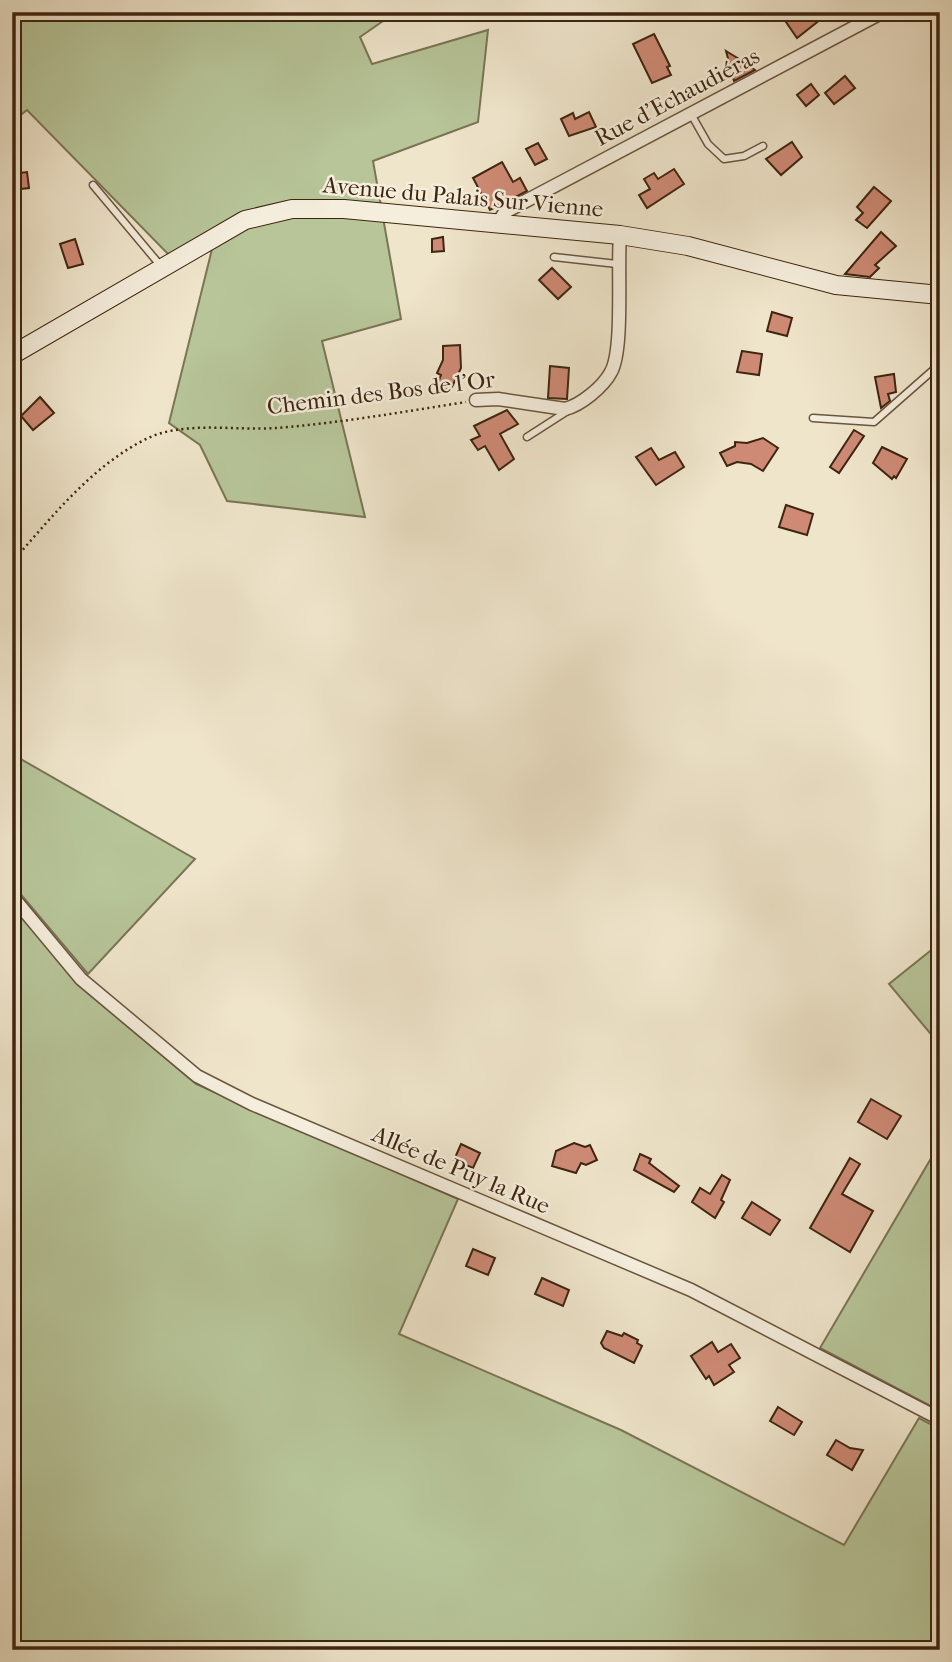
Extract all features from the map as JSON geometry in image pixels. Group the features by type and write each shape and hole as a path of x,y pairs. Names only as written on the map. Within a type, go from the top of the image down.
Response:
{"main road":[{"name":"Avenue du Palais Sur Vienne","path":"12,355 246,220 292,209 344,209 620,235 688,246 836,285 940,295"}],"street":[{"name":"Rue d'Echaudiéras","path":"497,224 498,217 505,212 883,12"},
{"path":"573,407 603,382 615,360 620,235"},
{"name":"Chemin des Bos de l'Or","path":"476,400 498,399 550,408 573,407"},
{"name":"Allée de Puy la Rue","path":"12,896 81,979 197,1076 252,1104 691,1290 940,1419"}],"lane":[{"path":"690,113 708,144 724,159 744,156 763,146"},
{"path":"93,185 162,267"},
{"path":"554,257 617,264"},
{"path":"813,418 874,422 940,364"},
{"path":"527,437 573,407"}],"path":[{"name":"Chemin des Bos de l'Or","path":"12,562 62,505 105,464 145,439 167,430 271,428 343,422 476,400"}],"green space":[{"path":"12,12 290,12 293,16 295,12 396,12 360,37 372,64 488,30 478,122 373,161 401,319 322,341 365,517 227,501 200,445 169,423 213,245 168,254 27,110 12,122"},
{"path":"12,754 195,859 88,974 12,884"},
{"path":"12,905 77,984 196,1084 458,1199 399,1334 621,1430 844,1545 919,1418 940,1429 940,1650 12,1650"},
{"path":"940,943 940,1045 889,984"},
{"path":"940,1143 940,1411 820,1348"}],"building":[{"path":"800,12 830,12 797,38 786,22"},
{"path":"654,34 670,66 667,67 671,75 652,83 633,44"},
{"path":"726,51 744,62 755,70 734,81"},
{"path":"845,76 855,88 834,104 825,93"},
{"path":"811,84 819,95 806,106 797,95"},
{"path":"589,112 596,127 569,136 561,119 573,113 575,119"},
{"path":"792,142 802,157 781,175 766,159"},
{"path":"538,143 547,159 535,165 526,149"},
{"path":"502,162 513,182 520,178 527,191 490,210 473,178"},
{"path":"674,169 684,184 647,208 639,195 650,189 644,179 654,173 658,179"},
{"path":"27,172 29,188 12,190 12,174"},
{"path":"874,187 891,201 867,228 856,220 863,213 857,207"},
{"path":"881,232 896,246 875,265 879,268 870,277 845,274"},
{"path":"443,237 444,251 432,252 432,239"},
{"path":"75,239 83,264 68,268 60,244"},
{"path":"552,268 571,287 558,299 539,280"},
{"path":"772,312 792,318 787,336 767,331"},
{"path":"460,345 461,368 450,391 437,385 441,375 437,373 443,360 443,346"},
{"path":"742,351 762,354 759,375 737,372"},
{"path":"550,366 569,368 567,399 548,398"},
{"path":"894,374 896,392 888,394 890,401 881,408 875,377"},
{"path":"40,397 54,413 33,430 21,416"},
{"path":"507,410 518,424 500,434 514,459 499,470 485,446 478,450 471,440 480,436 474,426"},
{"path":"854,430 864,436 839,473 830,467"},
{"path":"763,438 778,448 763,471 751,464 737,462 727,466 720,453 735,446 735,442 747,443"},
{"path":"882,447 907,459 896,478 894,476 892,479 873,463"},
{"path":"651,448 659,460 675,452 684,467 656,485 636,457"},
{"path":"786,505 813,514 807,535 779,527"},
{"path":"871,1099 901,1116 887,1139 858,1122"},
{"path":"574,1143 585,1147 590,1145 597,1160 586,1165 581,1163 576,1173 552,1166 556,1151"},
{"path":"461,1144 480,1153 473,1168 454,1160"},
{"path":"640,1154 651,1159 649,1163 679,1186 674,1192 634,1170"},
{"path":"850,1158 860,1164 842,1194 873,1211 850,1252 810,1228"},
{"path":"722,1175 730,1180 721,1200 724,1202 715,1218 692,1202 700,1188 710,1194"},
{"path":"752,1202 780,1220 770,1235 742,1218"},
{"path":"473,1249 495,1258 488,1275 466,1266"},
{"path":"542,1278 569,1290 563,1306 535,1294"},
{"path":"607,1331 622,1336 624,1333 638,1340 637,1343 642,1346 634,1363 604,1348 601,1343"},
{"path":"712,1342 718,1352 731,1344 740,1358 729,1365 734,1372 714,1385 709,1376 706,1379 691,1356"},
{"path":"778,1407 802,1422 794,1435 770,1421"},
{"path":"836,1440 850,1448 863,1450 852,1470 827,1455"}]}
